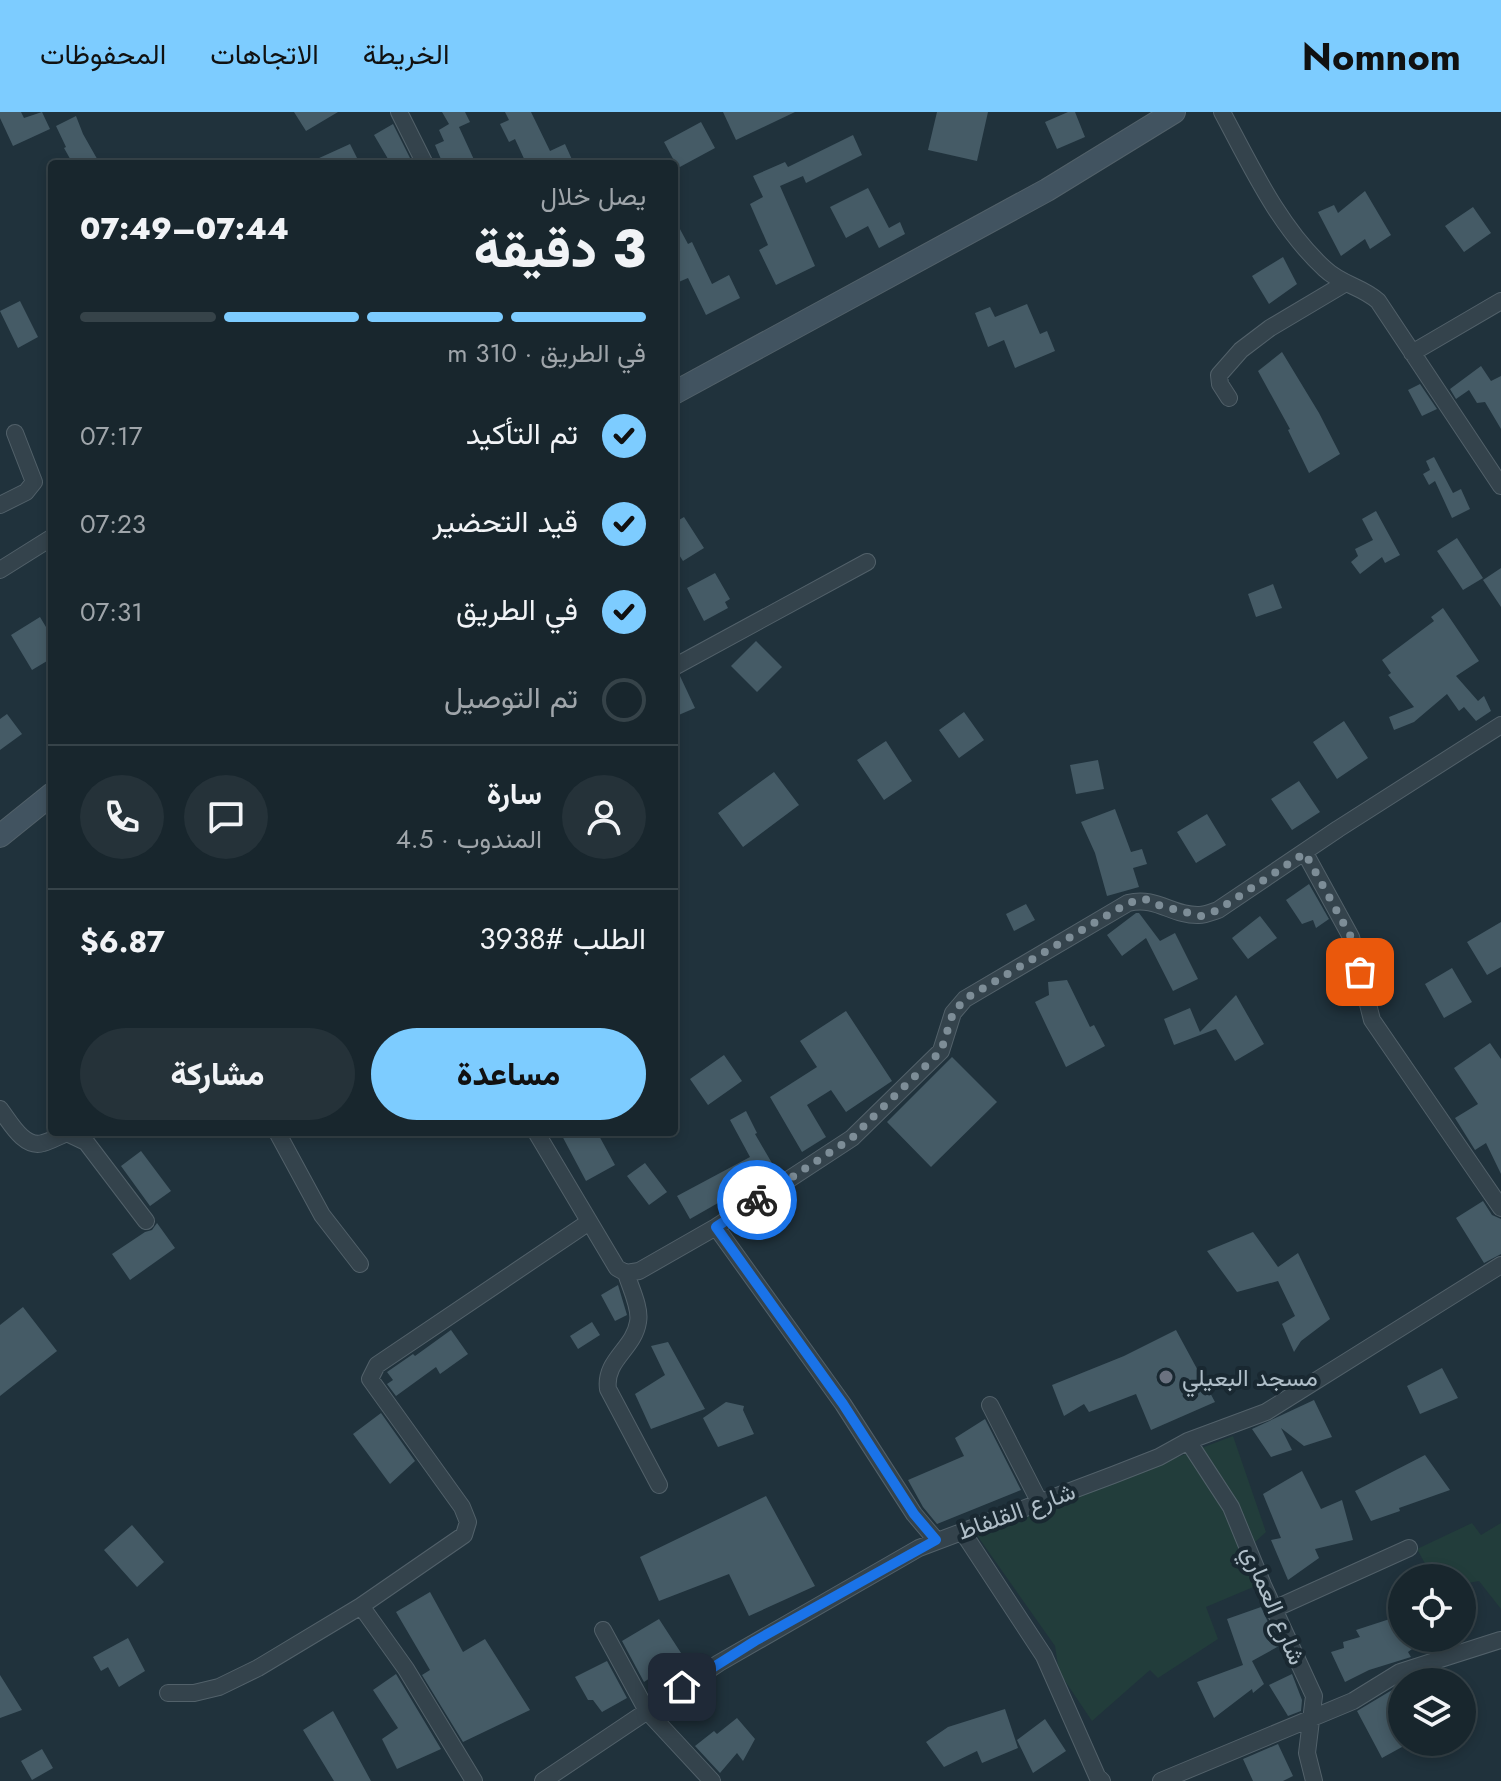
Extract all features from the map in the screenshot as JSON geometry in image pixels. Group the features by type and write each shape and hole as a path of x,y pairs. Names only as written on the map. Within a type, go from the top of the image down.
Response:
{"street":[{"path":"399,112 423,160"},
{"path":"678,391 1047,190 1174,112"},
{"path":"1222,112 1256,175 1302,247 1344,284 1369,293 1378,301 1501,486"},
{"path":"1229,398 1220,384 1219,375 1241,350 1270,328 1344,284"},
{"path":"1412,353 1501,301"},
{"path":"0,505 26,492 34,482 15,433"},
{"path":"0,570 48,540"},
{"path":"678,665 867,562"},
{"path":"538,1136 617,1268 626,1273 639,1271 716,1227 852,1138 941,1051 953,1013 965,999 1128,903 1145,899 1201,916 1218,910 1501,725"},
{"path":"0,836 48,797"},
{"path":"1305,853 1351,937 1372,1020 1501,1208"},
{"path":"0,1109 23,1138 33,1144 42,1144 60,1136"},
{"path":"73,1136 86,1142 146,1221"},
{"path":"279,1136 322,1215 360,1264"},
{"path":"168,1693 194,1693 219,1687 258,1668 361,1606 464,1535 468,1522 462,1507 370,1379 372,1370 589,1222"},
{"path":"716,1227 843,1404 914,1514 936,1540"},
{"name":"شارع القلفاط","path":"543,1781 755,1641 936,1540 1159,1457 1188,1441 1266,1412 1501,1265"},
{"path":"626,1273 639,1320 633,1338 612,1363 607,1378 608,1389 659,1485"},
{"path":"990,1405 1040,1503"},
{"name":"شارع العماري","path":"1188,1441 1231,1507 1314,1696 1307,1753 1314,1781"},
{"path":"962,1531 1044,1656 1096,1779"},
{"path":"1274,1609 1409,1548"},
{"path":"361,1606 406,1669 474,1781"},
{"path":"603,1630 647,1711 712,1781"},
{"path":"1161,1781 1353,1701 1400,1672 1500,1640"}],"green space":[{"path":"1233,1436 1266,1532 1242,1554 1258,1585 1206,1607 1218,1639 1158,1678 1150,1670 1092,1721 1059,1672 1055,1646 976,1534"},
{"path":"1472,1523 1481,1535 1501,1523 1501,1609 1479,1581 1476,1582 1476,1564 1425,1564 1417,1549"}],"building":[{"path":"0,112 21,112 24,118 42,112 50,129 13,146"},
{"path":"294,112 338,112 306,131"},
{"path":"442,112 465,112 470,122 459,127 474,160 441,160 435,145 444,141 439,130 449,124"},
{"path":"505,112 531,112 550,151 565,144 572,160 525,160 515,139 509,142 500,124 509,120"},
{"path":"723,112 795,112 736,140"},
{"path":"937,112 988,112 977,161 928,150"},
{"path":"1075,112 1085,137 1057,149 1045,122"},
{"path":"76,116 98,160 71,160 56,126"},
{"path":"701,122 715,148 678,168 678,160 674,160 664,142"},
{"path":"393,124 410,158 389,160 374,135"},
{"path":"853,135 862,155 806,183 803,176 780,186 815,266 776,285 759,250 768,245 750,204 763,197 753,176 785,162 788,167"},
{"path":"350,144 358,160 315,160"},
{"path":"868,188 889,228 900,222 905,234 879,248 868,226 846,238 830,207"},
{"path":"1365,191 1391,235 1370,249 1365,239 1341,256 1318,212 1334,205 1338,213"},
{"path":"1473,207 1491,233 1464,252 1445,226"},
{"path":"678,225 688,244 692,242 712,284 729,275 740,298 706,315 688,278 678,282"},
{"path":"1283,257 1297,284 1269,304 1252,276"},
{"path":"20,301 38,337 18,348 0,311"},
{"path":"1027,304 1040,334 1047,331 1055,351 1015,368 1004,340 988,347 975,313 990,307 995,317"},
{"path":"1282,352 1340,454 1309,473 1290,429 1258,371"},
{"path":"1481,366 1491,381 1501,376 1501,429 1485,402 1477,403 1469,390 1456,399 1450,389"},
{"path":"1420,384 1437,409 1422,416 1408,390"},
{"path":"1434,457 1453,493 1461,489 1470,509 1452,518 1435,481 1429,485 1423,474 1430,470 1426,461"},
{"path":"1376,511 1400,555 1385,563 1382,557 1360,574 1351,562 1358,556 1355,549 1373,540 1362,519"},
{"path":"684,517 704,548 683,561 678,553 678,521"},
{"path":"1457,538 1483,578 1463,590 1437,551"},
{"path":"1501,568 1501,607 1483,580"},
{"path":"715,573 730,599 725,602 728,608 704,621 687,588"},
{"path":"1273,584 1282,608 1256,617 1248,594"},
{"path":"1443,608 1479,661 1456,676 1478,701 1484,696 1491,711 1476,721 1464,707 1459,711 1447,694 1414,722 1394,730 1389,717 1414,707 1388,675 1391,673 1382,660 1434,621 1431,617"},
{"path":"40,617 48,630 48,660 32,670 11,635"},
{"path":"756,641 782,667 757,692 731,666"},
{"path":"678,677 695,708 678,715"},
{"path":"964,712 984,740 959,758 939,730"},
{"path":"7,714 22,734 0,750 0,719"},
{"path":"1344,721 1368,758 1337,779 1313,742"},
{"path":"886,741 912,781 884,800 857,760"},
{"path":"1098,760 1104,789 1076,794 1070,765"},
{"path":"774,772 799,805 743,847 718,813"},
{"path":"1299,781 1320,812 1292,830 1271,799"},
{"path":"1115,809 1131,852 1142,849 1147,864 1133,868 1139,887 1107,896 1095,853 1081,822"},
{"path":"1207,814 1226,845 1196,863 1177,832"},
{"path":"1309,884 1329,919 1316,928 1313,920 1302,924 1286,900"},
{"path":"1026,904 1035,920 1014,931 1006,914"},
{"path":"1136,913 1160,941 1175,933 1198,979 1173,991 1146,938 1122,956 1107,935"},
{"path":"1260,916 1277,938 1248,959 1232,938"},
{"path":"1501,922 1501,967 1487,975 1467,942"},
{"path":"1452,968 1472,1002 1444,1018 1425,984"},
{"path":"1067,980 1090,1027 1094,1025 1105,1046 1066,1067 1035,1002 1049,995 1048,982"},
{"path":"1236,995 1264,1044 1235,1061 1216,1029 1174,1045 1164,1019 1190,1008 1200,1032"},
{"path":"846,1011 892,1081 846,1112 831,1090 807,1105 826,1137 802,1152 770,1097 817,1067 800,1041"},
{"path":"1490,1043 1501,1059 1501,1174 1486,1143 1475,1150 1455,1118 1478,1104 1454,1068"},
{"path":"724,1055 742,1081 708,1105 690,1079"},
{"path":"952,1057 997,1102 931,1167 887,1122"},
{"path":"746,1111 755,1134 776,1170 690,1219 677,1196 750,1157 730,1120"},
{"path":"562,1136 599,1136 615,1165 586,1181"},
{"path":"141,1151 171,1191 150,1206 121,1166"},
{"path":"645,1163 667,1192 649,1205 627,1176"},
{"path":"1483,1201 1492,1215 1501,1219 1501,1254 1484,1263 1456,1218"},
{"path":"157,1223 175,1248 130,1280 112,1254 152,1230"},
{"path":"1253,1232 1278,1267 1298,1253 1330,1319 1301,1341 1294,1352 1282,1324 1295,1316 1278,1281 1237,1292 1207,1251"},
{"path":"618,1285 627,1315 615,1321 601,1295"},
{"path":"23,1307 57,1351 0,1396 0,1325"},
{"path":"592,1322 600,1335 578,1349 570,1336"},
{"path":"451,1330 468,1354 440,1374 436,1367 396,1396 387,1384 393,1380 387,1372"},
{"path":"1176,1330 1215,1402 1151,1430 1136,1394 1089,1412 1084,1404 1064,1416 1052,1385 1124,1356"},
{"path":"668,1342 705,1409 651,1429 635,1394 665,1375 651,1346"},
{"path":"1442,1368 1458,1398 1420,1414 1407,1386"},
{"path":"1314,1400 1332,1437 1304,1446 1281,1428 1292,1450 1271,1457 1252,1429"},
{"path":"726,1402 744,1406 754,1434 718,1447 703,1418"},
{"path":"381,1413 415,1461 390,1484 353,1434"},
{"path":"985,1419 1021,1490 937,1524 908,1480 964,1456 955,1438"},
{"path":"1425,1455 1450,1490 1371,1521 1355,1491"},
{"path":"1302,1471 1321,1509 1342,1500 1353,1540 1315,1549 1319,1558 1288,1580 1271,1540 1281,1538 1263,1494"},
{"path":"766,1496 815,1586 749,1616 729,1574 659,1601 640,1557"},
{"path":"132,1525 164,1562 137,1587 104,1550"},
{"path":"430,1592 463,1652 485,1639 530,1710 463,1742 422,1675 430,1670 396,1612"},
{"path":"1261,1607 1279,1646 1252,1661 1264,1684 1253,1693 1252,1689 1214,1718 1197,1682 1243,1665 1227,1619"},
{"path":"659,1619 683,1656 644,1682 622,1641"},
{"path":"1388,1620 1388,1652 1408,1652 1411,1657 1369,1670 1345,1682 1331,1652 1344,1648 1343,1642 1360,1637 1356,1630"},
{"path":"128,1638 145,1671 119,1687 108,1667 101,1671 93,1657"},
{"path":"607,1661 627,1698 602,1712 593,1700 588,1700 575,1677"},
{"path":"396,1674 441,1749 397,1769 382,1739 398,1728 373,1690"},
{"path":"1292,1674 1302,1700 1301,1711 1288,1716 1269,1685"},
{"path":"0,1675 22,1710 0,1718"},
{"path":"1388,1692 1388,1755 1382,1758 1357,1711"},
{"path":"1005,1709 1018,1748 982,1763 977,1751 944,1767 926,1742 948,1727"},
{"path":"333,1711 371,1781 334,1781 303,1730"},
{"path":"737,1718 755,1739 743,1761 737,1753 720,1773 695,1746"},
{"path":"1045,1719 1066,1751 1033,1773 1017,1740"},
{"path":"1278,1744 1293,1776 1283,1781 1253,1781 1243,1759"},
{"path":"42,1749 53,1768 32,1780 21,1761"}],"way so far":[{"path":"757,1200 852,1138 941,1051 953,1013 965,999 1128,903 1145,899 1201,916 1218,910 1305,853 1351,937 1360,972"}],"place":[{"name":"مسجد البعيلي","path":"1166,1377"}],"route":[{"path":"682,1687 755,1641 936,1540 914,1514 843,1404 716,1227 757,1200"}]}
